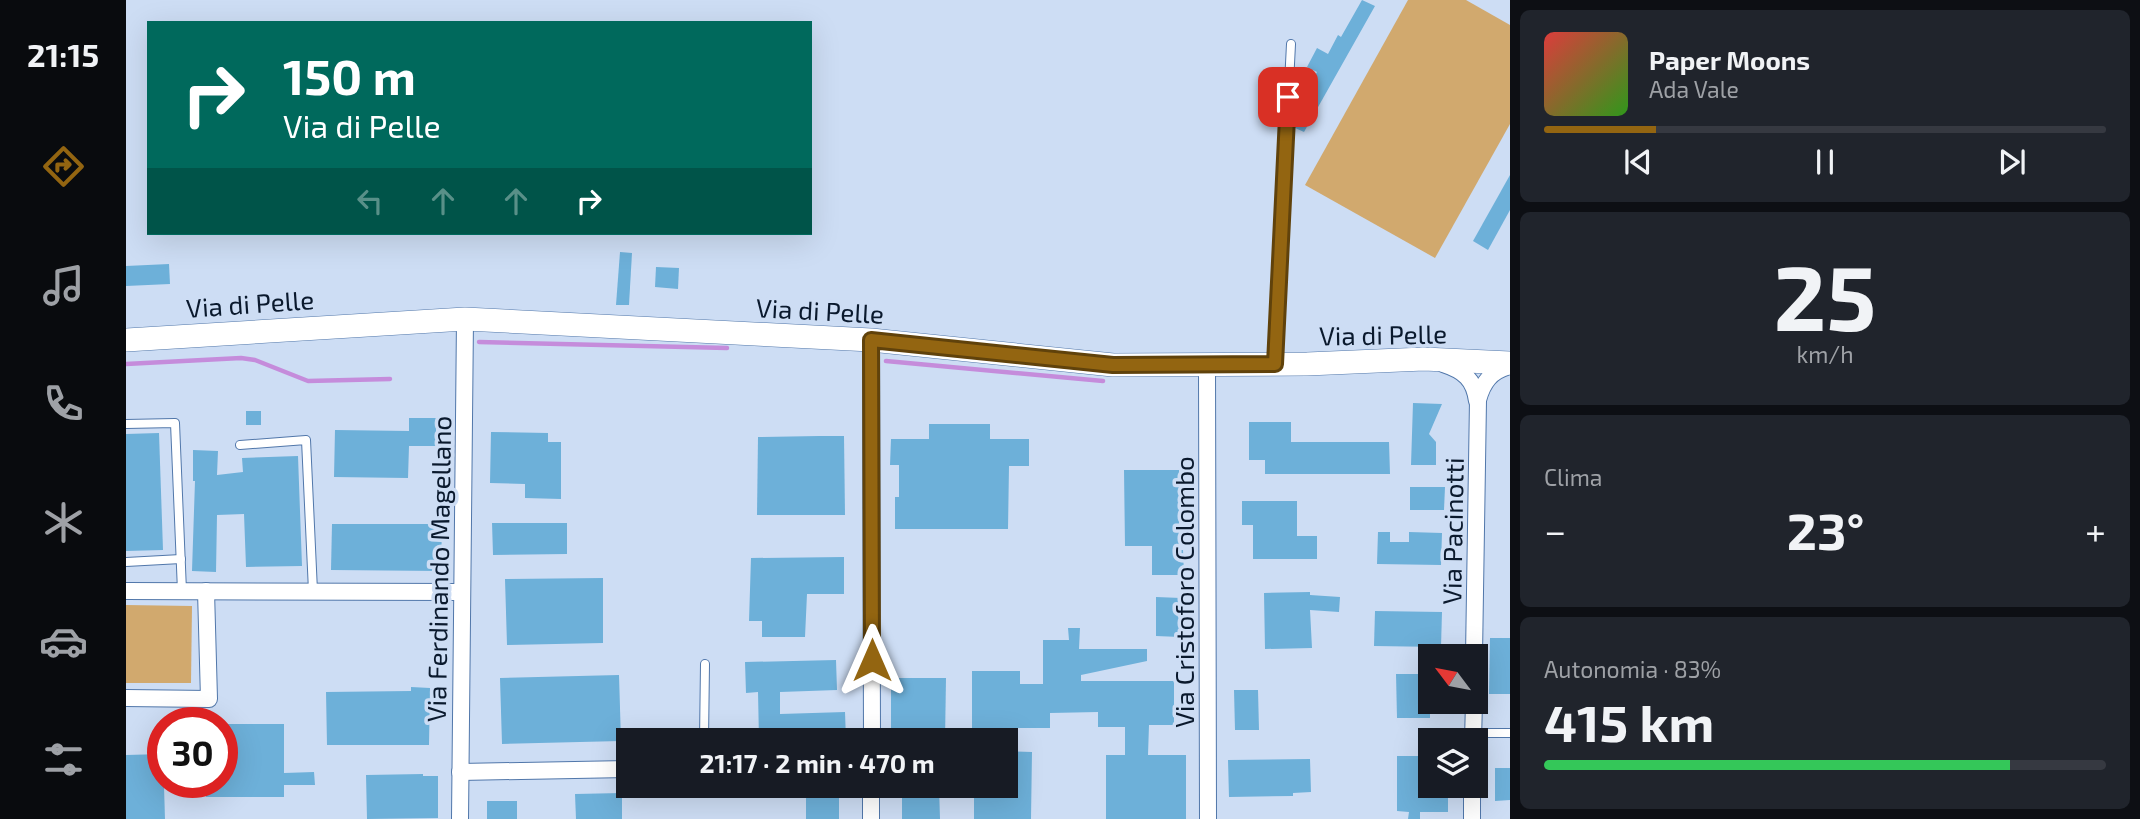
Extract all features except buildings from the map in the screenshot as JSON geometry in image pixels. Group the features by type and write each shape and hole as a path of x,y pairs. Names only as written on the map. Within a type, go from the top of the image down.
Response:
{"street":[{"name":"Via di Pelle","path":"126,340 465,319 871,340 1113,365 1275,364 1424,359 1510,364"},
{"name":"Via Ferdinando Magellano","path":"460,819 465,319"},
{"path":"871,340 872,728"},
{"name":"Via Pacinotti","path":"1424,359 1444,364 1465,374 1476,390 1478,407"},
{"name":"Via Cristoforo Colombo","path":"1207,364 1208,819"},
{"name":"Via Pacinotti","path":"1474,644 1478,407 1480,392 1487,379 1510,364"},
{"path":"126,591 462,592"},
{"path":"126,698 209,699 206,591"},
{"path":"460,772 616,769"},
{"path":"871,819 872,798"},
{"path":"1472,798 1472,819"}],"lane":[{"path":"1275,364 1291,44"},
{"path":"126,424 175,423 182,591"},
{"path":"240,445 306,440 313,592"},
{"path":"126,562 181,559"},
{"path":"704,728 705,664"},
{"path":"1488,735 1510,733"}],"shaded area":[{"path":"1408,0 1466,0 1510,25 1510,124 1435,258 1305,185"},
{"path":"126,605 192,606 191,683 126,683"}],"waterway":[{"path":"479,342 727,348"},
{"path":"126,364 241,358 255,360 308,381 390,379"},
{"path":"886,361 1103,381"}],"route":[{"path":"872,660 871,340 1113,365 1275,364 1288,97"}]}
